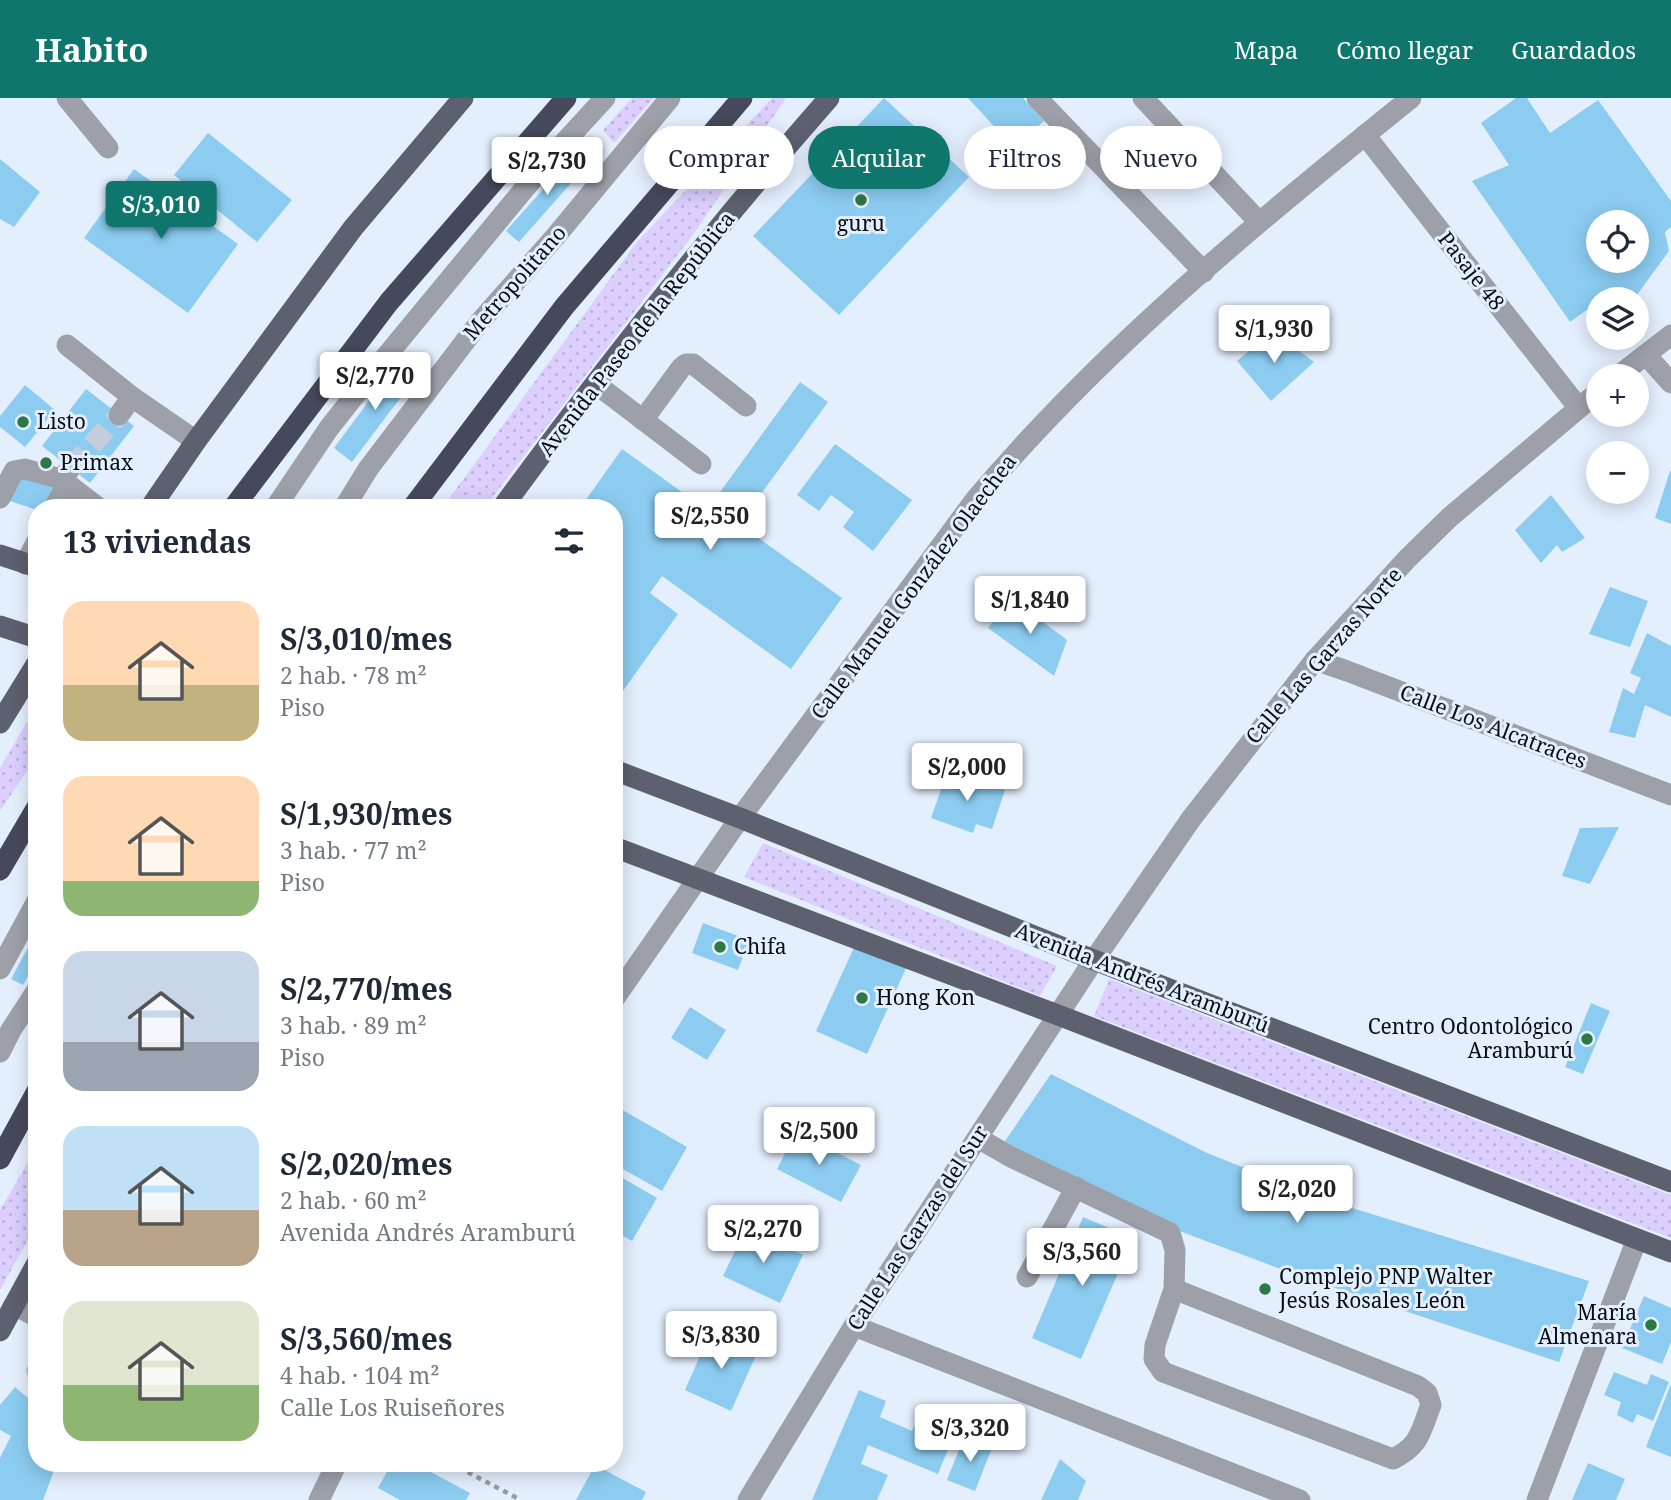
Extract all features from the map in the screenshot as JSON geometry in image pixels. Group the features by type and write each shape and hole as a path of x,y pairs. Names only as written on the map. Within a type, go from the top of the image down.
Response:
{"highway":[{"path":"240,499 389,302 566,98"},
{"path":"419,499 564,307 742,98"},
{"path":"3,863 28,822"},
{"path":"0,1159 28,1108"}],"main road":[{"path":"155,499 353,228 463,98"},
{"name":"Avenida Paseo de la República","path":"509,499 673,286 829,98"},
{"path":"0,555 28,565"},
{"path":"0,626 28,635"},
{"path":"0,723 28,678"},
{"name":"Avenida Andrés Aramburú","path":"623,773 1094,960 1671,1182"},
{"path":"623,850 1671,1252"},
{"path":"0,1331 28,1279"}],"street":[{"path":"67,98 108,148"},
{"path":"281,499 329,428 378,366 549,159 605,98"},
{"name":"Metropolitano","path":"350,499 368,469 479,323 555,237 670,98"},
{"path":"1037,98 1204,272"},
{"path":"1143,98 1259,222"},
{"name":"Calle Manuel González Olaechea","path":"623,986 740,818 975,500 1003,467 1043,423 1158,312 1259,222 1411,98"},
{"name":"Pasaje 48","path":"1365,135 1578,407"},
{"path":"1634,364 1671,335"},
{"path":"66,345 126,406 196,440"},
{"path":"1646,355 1671,383"},
{"path":"643,421 681,368 687,364 693,364 746,406"},
{"path":"597,384 701,464"},
{"name":"Calle Las Garzas Norte","path":"1094,960 1191,818 1315,660 1407,559 1441,526 1586,401"},
{"path":"0,498 14,471 25,469 66,477 89,499"},
{"path":"57,499 66,477"},
{"name":"Calle Los Alcatraces","path":"1315,660 1671,796"},
{"path":"0,969 28,918"},
{"name":"Calle Las Garzas del Sur","path":"748,1500 853,1326 1094,960"},
{"path":"0,1052 28,1004"},
{"path":"978,1138 1009,1156 1170,1233 1175,1250 1174,1289 1155,1345 1154,1359 1163,1372 1393,1459 1416,1442 1431,1405 1427,1394 1418,1386 1174,1289"},
{"path":"1027,1277 1076,1187"},
{"path":"1537,1500 1637,1239"},
{"path":"14,1305 28,1312"},
{"path":"853,1326 1300,1500"},
{"path":"320,1500 333,1472"}],"path":[{"path":"467,1472 521,1500"}],"shaded area":[{"path":"632,98 654,98 614,143 603,130"},
{"path":"772,98 786,98 767,126 746,126"},
{"path":"687,189 724,189 695,232 491,499 449,499 637,242"},
{"path":"28,720 28,769 0,811 0,768"},
{"path":"763,843 1057,966 1040,996 744,877"},
{"path":"1109,979 1671,1195 1671,1238 1094,1016"},
{"path":"28,1162 28,1240 0,1290 0,1210"}],"building":[{"path":"884,98 914,126 857,126"},
{"path":"968,98 1023,98 1044,121 1038,126 994,126"},
{"path":"1516,98 1527,98 1550,133 1598,100 1671,201 1671,227 1665,232 1669,251 1643,287 1586,287 1586,310 1570,322 1472,181 1509,165 1481,123"},
{"path":"208,133 292,200 257,242 174,175"},
{"path":"575,153 588,164 519,242 506,231"},
{"path":"0,159 40,192 14,227 0,219"},
{"path":"950,159 964,172 964,182 839,315 753,236 808,178 808,189 950,189"},
{"path":"134,169 238,244 188,313 84,238"},
{"path":"1272,331 1314,362 1271,401 1237,361"},
{"path":"397,363 416,377 352,462 334,448"},
{"path":"800,382 828,402 739,524 842,598 791,669 662,576 650,593 678,614 623,691 623,499 586,499 622,449 707,510"},
{"name":"Listo","path":"25,385 55,410 25,447 0,427 0,416"},
{"path":"86,389 134,426 90,483 42,446"},
{"path":"835,444 912,500 873,551 843,527 854,512 831,495 819,511 797,495"},
{"path":"1671,471 1671,524 1655,518"},
{"path":"18,475 53,486 49,499 28,499 28,507 10,501"},
{"path":"1551,495 1585,538 1562,552 1557,545 1541,563 1515,530"},
{"path":"1610,587 1648,601 1630,647 1589,634"},
{"path":"1011,598 1067,640 1054,676 988,628"},
{"path":"1647,633 1671,646 1671,717 1645,705 1635,738 1609,732 1623,688 1634,694 1641,678 1630,673"},
{"path":"948,770 1005,790 992,829 976,824 973,833 931,818"},
{"path":"1619,827 1590,884 1562,876 1580,828"},
{"name":"Chifa","path":"703,923 749,940 738,970 692,953"},
{"name":"Hong Kon","path":"856,943 907,966 867,1054 816,1031"},
{"path":"28,948 28,976 23,985 11,979"},
{"name":"Centro Odontológico Aramburú","path":"1591,1003 1610,1011 1583,1074 1565,1067"},
{"path":"690,1007 726,1030 707,1060 671,1038"},
{"path":"1051,1074 1207,1153 1323,1199 1589,1281 1559,1362 1299,1276 1174,1229 1003,1144"},
{"path":"623,1110 687,1147 662,1191 623,1169"},
{"path":"796,1132 861,1165 841,1202 777,1169"},
{"path":"623,1178 657,1198 632,1241 623,1236"},
{"path":"1083,1217 1133,1238 1081,1359 1032,1338"},
{"path":"746,1228 803,1255 780,1303 723,1276"},
{"name":"María Almenara","path":"1644,1296 1671,1308 1671,1342 1662,1364 1622,1348"},
{"path":"711,1331 757,1353 731,1411 685,1390"},
{"path":"1614,1372 1647,1385 1651,1374 1669,1382 1653,1421 1637,1414 1633,1423 1617,1415 1621,1402 1604,1395"},
{"path":"1671,1384 1671,1457 1646,1447"},
{"path":"15,1387 28,1398 28,1472 54,1472 43,1500 0,1500 0,1458 11,1436 0,1430 0,1405"},
{"path":"859,1390 886,1401 880,1417 912,1431 918,1417 955,1432 938,1474 868,1445 861,1464 888,1475 877,1500 812,1500"},
{"path":"964,1437 992,1448 975,1491 947,1480"},
{"path":"1060,1459 1086,1481 1078,1500 1041,1500"},
{"path":"1588,1463 1625,1479 1616,1500 1572,1500"},
{"path":"387,1472 431,1472 470,1493 466,1500 400,1500 378,1488"},
{"path":"591,1472 608,1472 646,1492 642,1500 576,1500"}],"tunnel":[{"path":"71,468 119,415"}],"place":[{"name":"guru","path":"861,200"},
{"name":"Listo","path":"23,422"},
{"name":"Primax","path":"46,463"},
{"name":"Chifa","path":"720,947"},
{"name":"Hong Kon","path":"862,998"},
{"name":"Centro Odontológico Aramburú","path":"1587,1039"},
{"name":"Complejo PNP Walter Jesús Rosales León","path":"1265,1289"},
{"name":"María Almenara","path":"1651,1325"}]}
